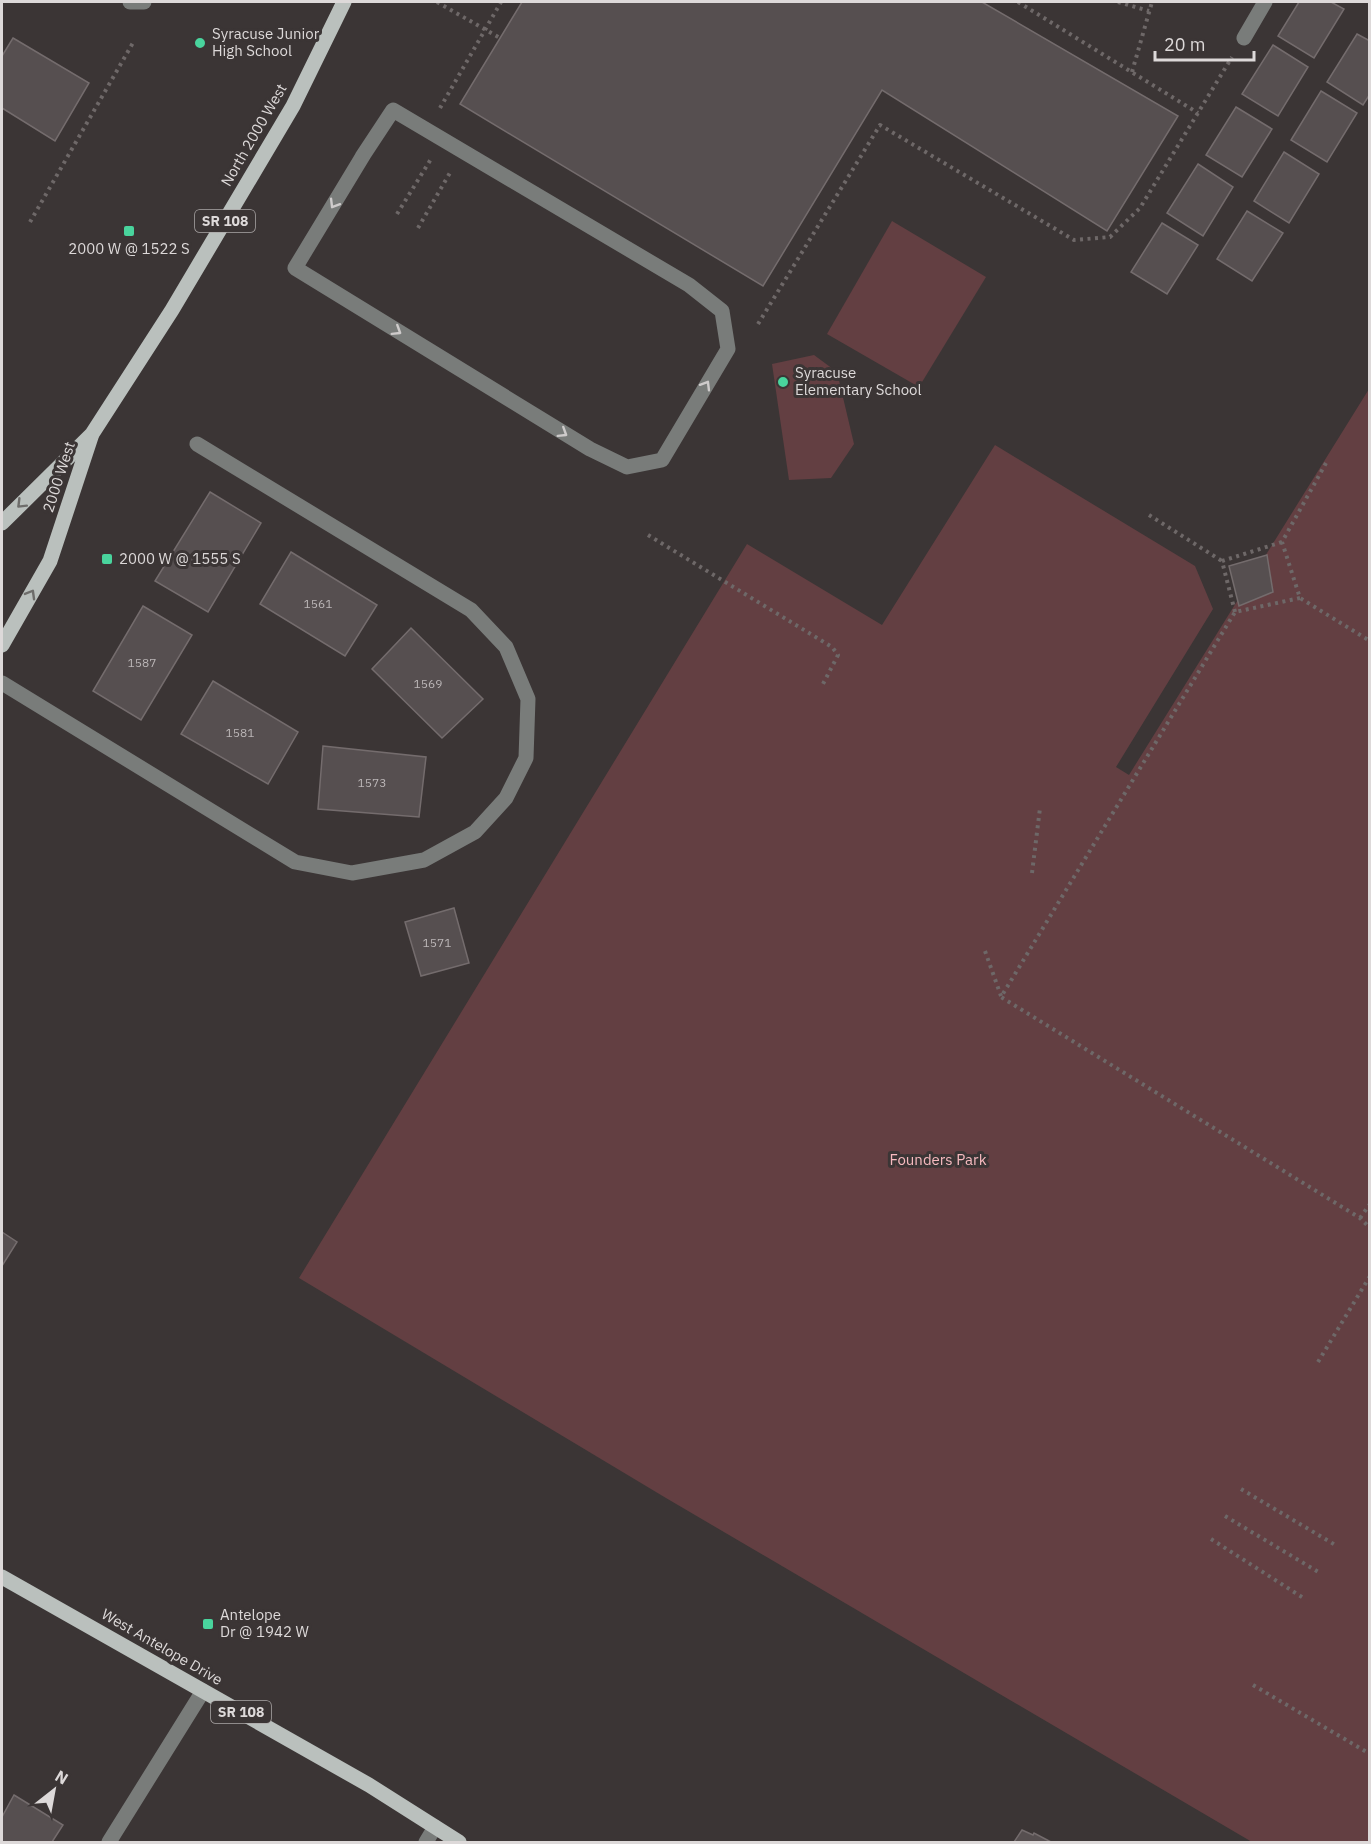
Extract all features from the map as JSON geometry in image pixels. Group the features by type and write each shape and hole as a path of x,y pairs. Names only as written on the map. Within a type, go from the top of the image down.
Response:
{"main road":[{"name":"North 2000 West","path":"92,434 172,310 293,106 344,2"},
{"name":"2000 West","path":"2,523 92,434"},
{"name":"2000 West","path":"2,645 50,561 92,434"},
{"name":"West Antelope Drive","path":"2,1576 369,1785 459,1842"}],"lane":[{"path":"130,2 144,2"},
{"path":"1244,38 1265,2"},
{"path":"393,110 463,152 688,285 722,311 728,349 662,460 627,467 590,449 295,268 393,110"},
{"path":"2,683 295,862 352,873 424,860 475,832 506,798 526,758 528,699 506,647 471,610 197,444"},
{"path":"109,1842 203,1691"},
{"path":"426,1842 435,1827"}],"path":[{"path":"437,2 500,38"},
{"path":"440,108 501,2"},
{"path":"1018,2 1198,113"},
{"path":"1118,2 1149,11"},
{"path":"1132,72 1152,2"},
{"path":"758,324 880,124 1074,240 1110,237 1140,208 1244,38"},
{"path":"30,222 134,41"},
{"path":"397,214 443,140"},
{"path":"417,228 463,152"},
{"path":"1222,561 1282,542 1326,463"},
{"path":"1001,997 1235,612 1222,561 1149,515"},
{"path":"648,535 832,647 838,655 823,684"},
{"path":"1282,542 1300,598 1370,641"},
{"path":"1235,612 1300,598"},
{"path":"1032,873 1040,808"},
{"path":"985,951 1001,997 1360,1218 1370,1228"},
{"path":"1360,1218 1370,1203"},
{"path":"1318,1362 1370,1276"},
{"path":"1241,1490 1336,1546"},
{"path":"1224,1516 1320,1573"},
{"path":"1210,1539 1305,1599"},
{"path":"1253,1686 1370,1754"}],"green space":[{"path":"892,221 986,277 919,387 827,334"},
{"path":"814,355 837,372 854,444 831,478 789,480 772,364"},
{"name":"Founders Park","path":"1369,389 1369,1842 1252,1842 666,1498 299,1278 747,544 882,625 995,445 1195,566 1213,609 1116,767 1129,775"}],"building":[{"path":"522,2 982,2 1178,116 1107,231 882,90 763,286 460,104"},
{"path":"1299,2 1331,2 1344,9 1314,58 1278,36"},
{"path":"1357,34 1370,41 1370,94 1363,105 1327,82"},
{"path":"13,38 89,83 55,141 2,108 2,56"},
{"path":"1273,45 1308,67 1278,116 1242,94"},
{"path":"1321,91 1357,113 1327,162 1291,140"},
{"path":"1236,107 1272,129 1242,177 1206,155"},
{"path":"1284,152 1319,174 1289,223 1254,201"},
{"path":"1198,164 1233,187 1203,236 1167,213"},
{"path":"1247,211 1283,233 1252,281 1217,259"},
{"path":"1162,223 1198,245 1167,294 1131,272"},
{"path":"210,492 261,523 208,612 155,581"},
{"path":"291,552 377,605 345,656 260,604"},
{"path":"1267,555 1273,592 1239,606 1229,566"},
{"path":"143,606 192,635 141,720 93,691"},
{"path":"411,628 483,699 442,738 372,669"},
{"path":"213,681 298,732 268,784 181,734"},
{"path":"323,746 426,757 419,817 318,809"},
{"path":"454,908 469,963 421,976 405,922"},
{"path":"2,1232 17,1242 2,1266"},
{"path":"14,1795 63,1825 52,1842 2,1842 2,1817"},
{"path":"1022,1830 1033,1835 1034,1833 1051,1842 1014,1842"}],"place":[{"name":"Syracuse Junior High School","path":"200,43"},
{"name":"2000 W @ 1522 S","path":"129,231"},
{"name":"Syracuse Elementary School","path":"783,382"},
{"name":"2000 W @ 1555 S","path":"107,559"},
{"name":"Antelope Dr @ 1942 W","path":"208,1624"}]}
